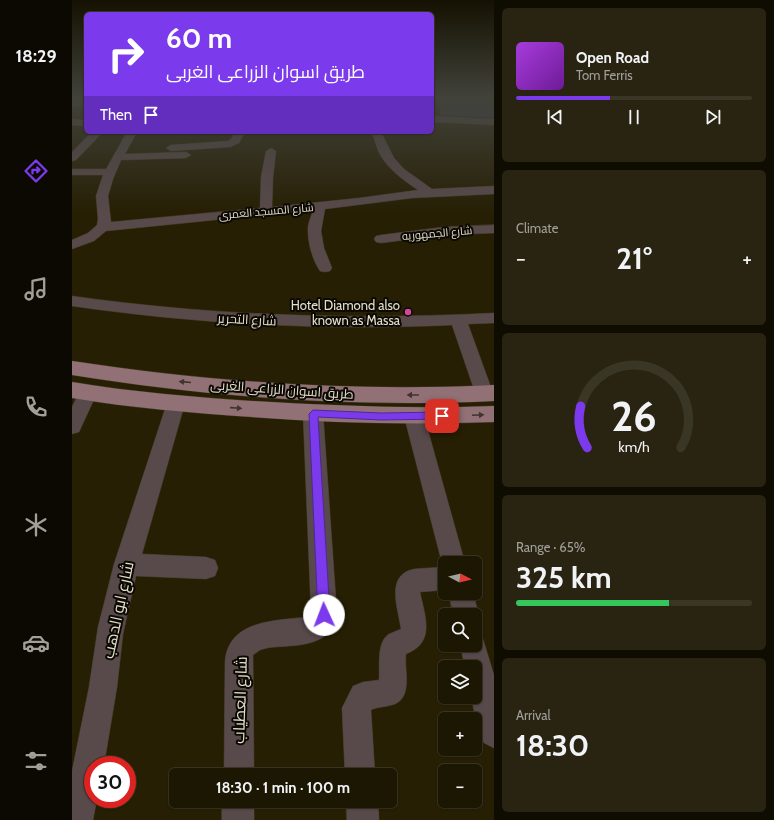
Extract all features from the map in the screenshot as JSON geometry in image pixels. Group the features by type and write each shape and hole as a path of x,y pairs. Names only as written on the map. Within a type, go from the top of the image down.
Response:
{"main road":[{"name":"طريق اسوان الزراعى الغربى","path":"72,368 141,378 344,394 440,395 489,393"},
{"path":"131,399 141,378"},
{"name":"طريق اسوان الزراعى الغربى","path":"80,392 131,399 313,414 414,416 494,414"}],"street":[{"path":"72,158 94,136"},
{"path":"72,245 93,235 103,227 105,222 102,195 110,172 130,136"},
{"path":"118,157 171,147 230,144 235,141 238,136"},
{"path":"378,136 384,152 391,162 429,193"},
{"path":"171,147 186,156"},
{"path":"266,211 267,177 271,151"},
{"path":"72,172 110,172"},
{"name":"شارع المسجد العمرى","path":"103,227 320,206 429,193 494,190"},
{"path":"320,206 314,231 317,248 325,268"},
{"name":"شارع الجمهوريه","path":"381,238 444,231 494,229"},
{"name":"شارع التحرير","path":"72,301 141,310 244,319 351,322 494,318"},
{"path":"458,320 489,393"},
{"path":"72,426 80,392"},
{"name":"شارع ابو الدهب","path":"77,820 92,747 111,629 126,564 176,403"},
{"name":"شارع العطياب","path":"238,768 240,654 244,645 257,638 309,630 316,627 321,622 324,615 313,414"},
{"path":"414,416 451,556"},
{"path":"126,564 206,568"},
{"path":"360,768 356,708 358,702 363,696 387,693 391,690 393,684 392,653 397,644 408,641 412,637 414,630 407,587 412,581 438,579"},
{"path":"475,652 494,733"},
{"path":"238,808 238,820"},
{"path":"362,808 363,820"}],"place":[{"name":"Hotel Diamond also known as Massa","path":"408,312"}],"route":[{"path":"324,615 313,414 442,416"}]}
